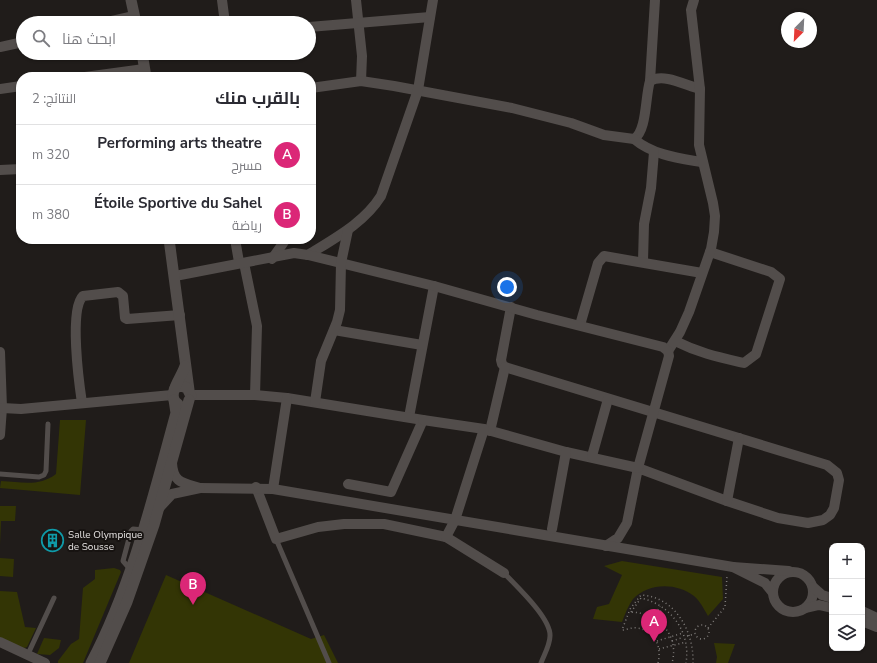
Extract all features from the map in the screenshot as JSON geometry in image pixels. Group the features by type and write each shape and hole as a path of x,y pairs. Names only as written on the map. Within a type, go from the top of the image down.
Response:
{"main road":[{"path":"131,0 134,16"},
{"path":"143,60 145,72"},
{"path":"100,663 127,602 160,507 190,395 170,244"},
{"path":"91,663 119,599 144,530 176,413 174,394 185,364"},
{"path":"174,394 181,386 190,395"},
{"path":"174,394 181,404 190,395"}],"street":[{"path":"222,0 224,16"},
{"path":"356,0 362,56 361,81"},
{"path":"308,255 348,230 373,208 381,196 418,90 433,0"},
{"path":"634,140 642,131 646,92 650,81 655,0"},
{"path":"606,546 618,538 627,523 638,468 669,356 668,351 680,332 689,312 710,252 714,232 715,216 699,145 700,89 691,10 694,0"},
{"path":"316,26 430,17"},
{"path":"0,47 16,44"},
{"path":"650,81 655,78 666,79 700,89"},
{"path":"316,87 361,81 512,108 571,123 604,135 634,140 642,147 654,152 702,162"},
{"path":"0,89 16,87"},
{"path":"643,261 644,224 651,188 654,152"},
{"path":"0,170 16,169"},
{"path":"315,402 321,360 334,330 340,310 341,263 348,230"},
{"path":"236,244 257,326 255,395"},
{"path":"272,259 282,244"},
{"path":"674,341 703,354 744,362 756,354 780,279 771,272 710,252"},
{"path":"175,276 242,263 272,259 294,253 308,255 434,286 663,347 668,351"},
{"path":"580,326 598,263 604,256 643,261 702,273"},
{"path":"409,417 434,286"},
{"path":"82,403 77,364 76,307 83,296 114,291 121,294 123,296 125,318 127,320 180,315"},
{"path":"190,395 255,395 287,398 487,430 566,452 592,456 638,468 778,518 808,523 823,520 830,515 834,508 839,480 837,473 827,465 505,367 501,360 511,307"},
{"path":"334,330 422,345"},
{"path":"0,352 2,408 0,432"},
{"path":"446,537 455,520 487,430 505,367"},
{"path":"2,408 21,409 174,394"},
{"path":"273,489 287,398"},
{"path":"592,456 608,399"},
{"path":"348,484 391,492 423,420"},
{"path":"727,501 739,438"},
{"path":"552,529 566,452"},
{"path":"172,463 173,473 178,481 200,488"},
{"path":"256,487 276,539 318,528 352,524 384,524 446,537 504,573"},
{"path":"160,507 172,494 200,488 256,487 273,489 730,567 793,571 806,576 813,587 822,595 829,597"},
{"path":"730,567 765,583 773,593 777,604 784,610 792,612 819,605 829,607"},
{"path":"773,593 777,579 784,573 793,571"},
{"path":"806,608 811,601 813,587"},
{"path":"865,612 877,618"},
{"path":"865,622 877,627"},
{"path":"0,642 45,663"}],"lane":[{"path":"0,474 39,477 44,475 46,471 48,424"},
{"path":"276,539 329,663"},
{"path":"504,573 526,596 549,629 550,636 548,645 541,663"},
{"path":"28,654 54,598"}],"path":[{"path":"708,628 700,625 696,628 695,634 699,639 704,639 709,635 708,628 725,607 730,567"},
{"path":"630,609 640,595 656,599 681,617 690,636 693,649 693,663"},
{"path":"659,663 659,649 657,641 648,632 637,628 622,630 626,616 629,612 631,612 641,598 660,606 676,619 686,642 686,663"},
{"path":"654,617 660,606"},
{"path":"648,632 662,609"},
{"path":"631,612 641,612 654,617 666,629 671,636 673,645 672,663"},
{"path":"657,641 683,633"},
{"path":"687,636 695,634"},
{"path":"672,640 680,638"},
{"path":"659,649 686,642"}],"shaded area":[{"path":"60,420 86,420 80,495 0,488 1,481 30,483 43,481 56,474"},
{"path":"0,506 16,506 15,521 1,521 0,545"},
{"path":"0,558 14,559 13,577 0,576"},
{"path":"622,561 722,577 723,599 708,616 698,600 687,591 671,587 654,587 639,594 633,599 622,622 593,619 597,607 609,604 622,575 604,566"},
{"path":"114,568 120,570 121,572 83,663 58,663 71,644 79,639 83,588 95,579 95,570"},
{"path":"166,575 311,639 324,635 338,663 129,663"},
{"path":"0,591 17,592 25,627 36,628 27,647 24,648 0,638"},
{"path":"44,638 61,640 59,648 50,655 37,654"},
{"path":"714,643 735,644 728,663 716,663 717,657"}],"place":[{"name":"Salle Olympique de Sousse","path":"52,540"},
{"name":"Étoile Sportive du Sahel","path":"193,605"},
{"name":"Performing arts theatre","path":"654,642"}]}
